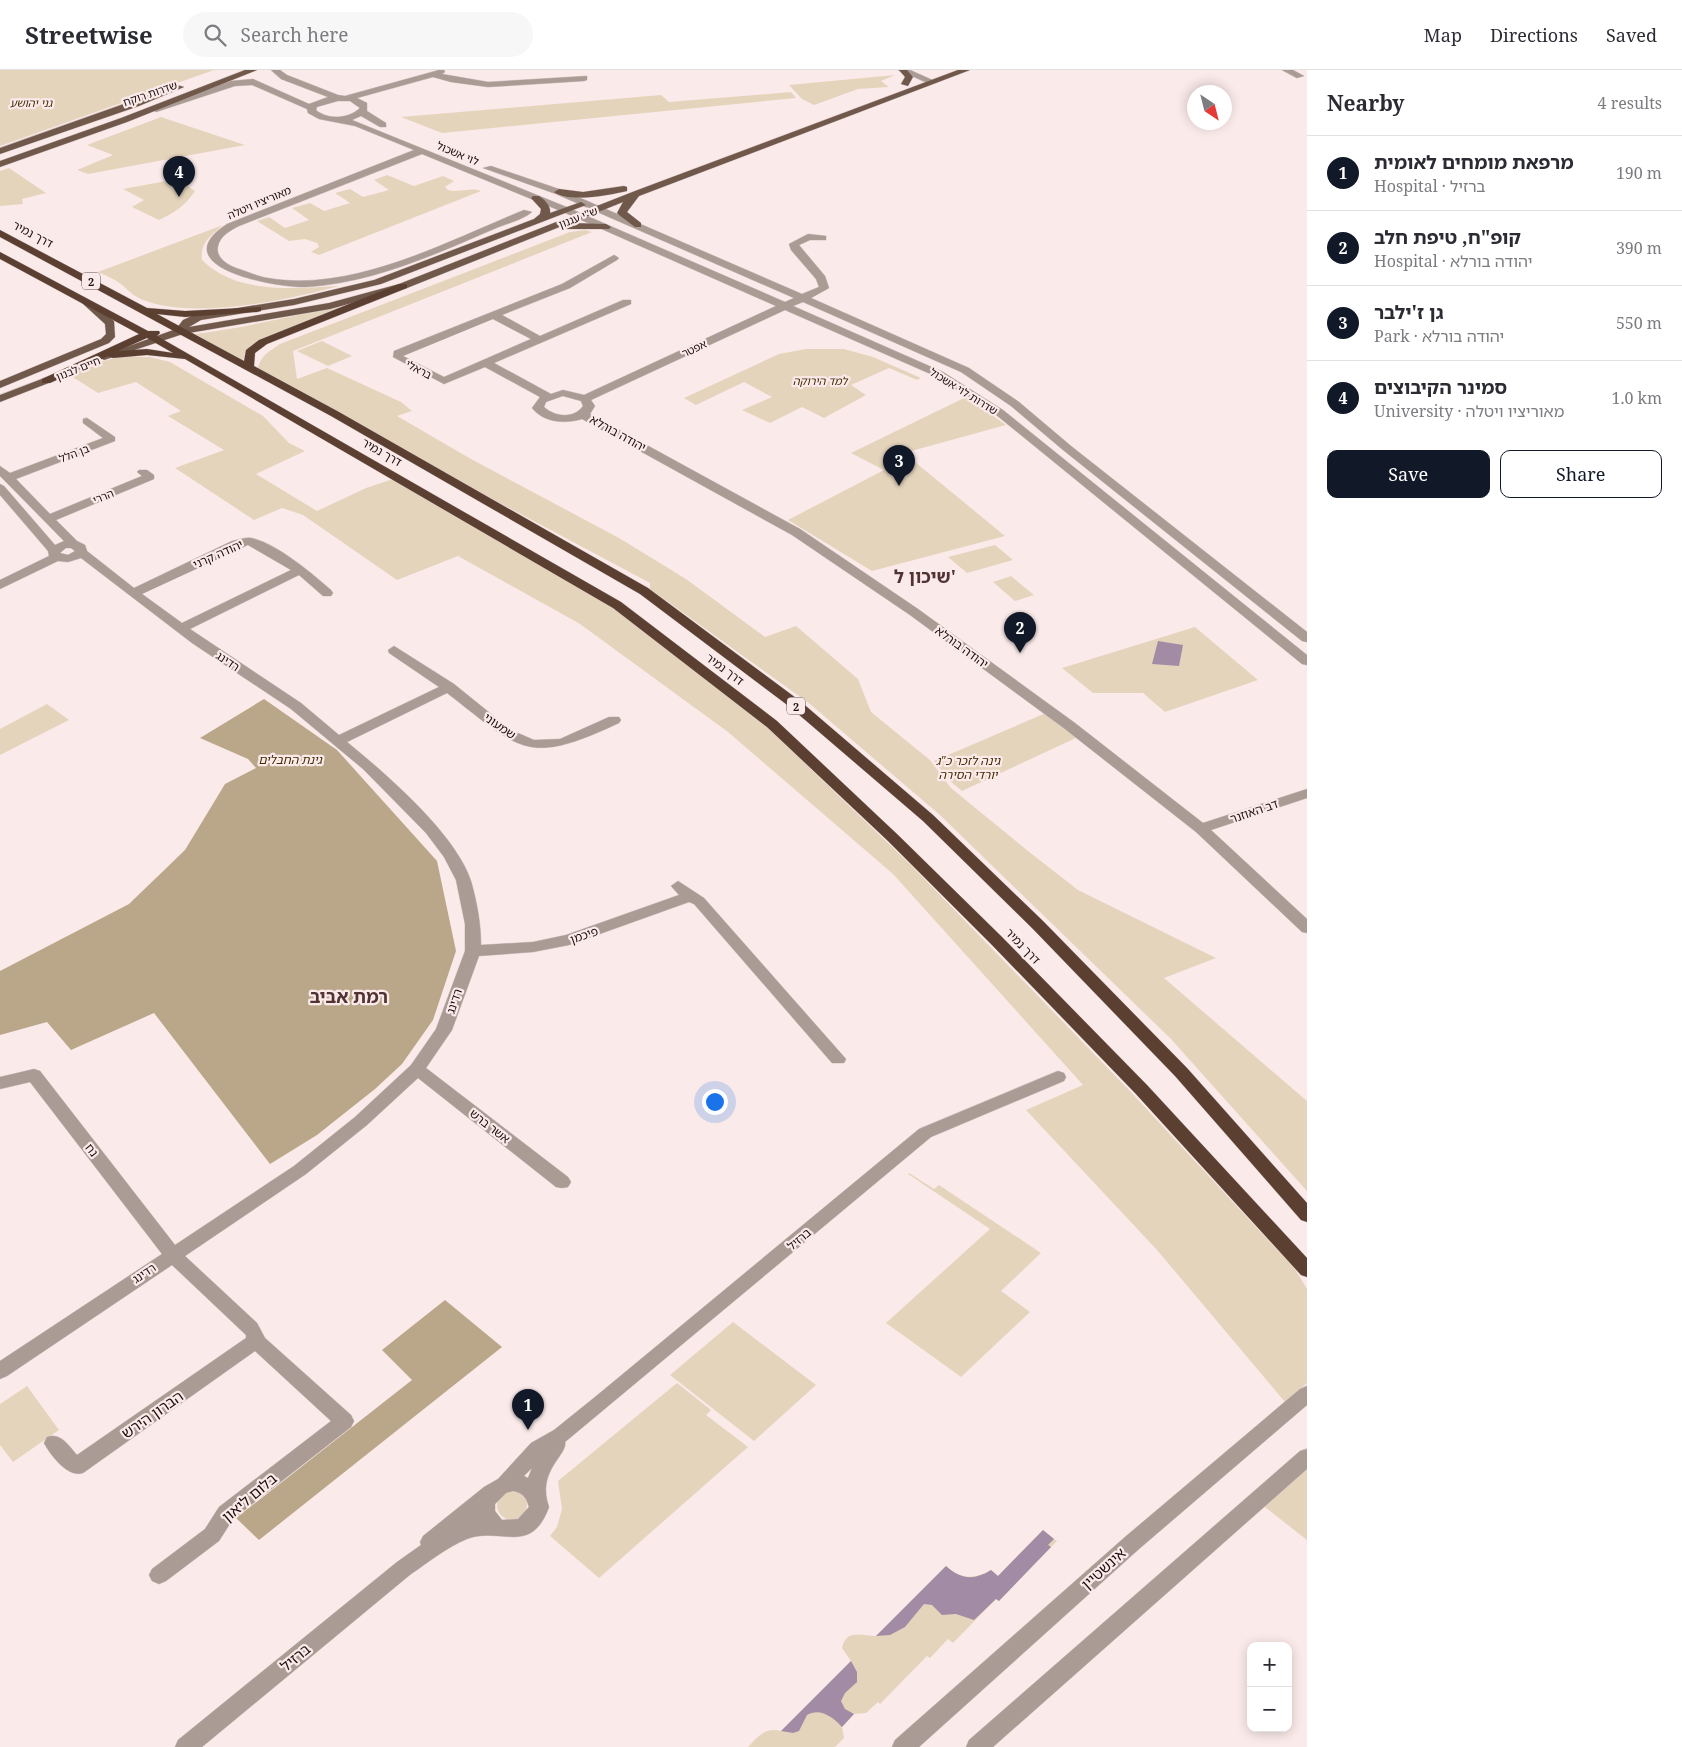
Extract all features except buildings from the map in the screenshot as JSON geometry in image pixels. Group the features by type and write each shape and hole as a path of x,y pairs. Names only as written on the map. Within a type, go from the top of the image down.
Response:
{"highway":[{"name":"דרך נמיר","path":"0,233 249,368 644,591 795,704 928,818 1038,925 1217,1110 1307,1215"},
{"name":"דרך נמיר","path":"0,255 182,353 617,605 772,724 893,838 997,941 1141,1089 1305,1269"},
{"path":"249,368 250,352 263,342 403,286"},
{"path":"136,306 170,313 257,309"},
{"path":"46,381 152,336 156,317"},
{"path":"181,331 179,346 182,353"},
{"path":"104,357 122,353 147,352 196,361"}],"main road":[{"path":"206,78 229,70"},
{"path":"0,164 124,120 252,70"},
{"name":"שדרות רוקח","path":"0,159 252,70"},
{"path":"903,70 909,77 905,84"},
{"name":"ש''י עגנון","path":"152,336 330,306 403,286 932,79 943,70"},
{"name":"ש''י עגנון","path":"181,331 184,325 193,319 257,309 358,288 416,269 566,210 905,84 966,70"},
{"name":"שדרות רוקח","path":"57,138 188,84"},
{"path":"0,150 158,95"},
{"path":"559,192 583,195 624,189"},
{"path":"638,193 628,202 622,213 638,225"},
{"path":"536,198 545,205 546,209 544,217 538,221"},
{"path":"531,235 578,225 606,227"},
{"name":"חיים לבנון","path":"0,385 105,341 111,335 110,323 87,303"},
{"name":"חיים לבנון","path":"0,400 152,336"}],"street":[{"path":"275,70 284,77 342,99"},
{"path":"124,120 243,82 253,82 311,108 317,103 402,85 448,70"},
{"path":"903,70 932,79"},
{"path":"916,70 932,79"},
{"path":"1286,70 1300,76"},
{"path":"434,75 462,83 492,85 584,78"},
{"path":"340,119 363,109 374,97 402,85"},
{"name":"לוי אשכול","path":"342,99 357,101 372,120 480,165 585,203"},
{"name":"לוי אשכול","path":"311,108 313,114 358,124 566,210"},
{"name":"מאוריציו ויטלה","path":"407,260 361,276 290,283 257,280 231,270 219,263 214,256 212,248 214,241 230,227 245,219 423,150"},
{"name":"שדרות לוי אשכול","path":"585,203 964,370 1015,404 1072,452 1307,638"},
{"name":"שדרות לוי אשכול","path":"566,210 939,374 999,412 1307,661"},
{"path":"407,260 527,212"},
{"path":"823,238 808,236 794,244 794,248 823,284 831,310"},
{"path":"437,248 449,251 466,249"},
{"name":"בראלי","path":"614,258 566,286 398,353 398,358 444,381 626,302"},
{"path":"407,260 415,264 416,269"},
{"path":"779,287 805,288 823,284"},
{"name":"אפטר","path":"585,399 804,298 823,284"},
{"path":"494,315 540,340"},
{"path":"486,363 548,396 572,394 585,399 589,406 582,414 566,418 542,413 538,408 538,404 548,396"},
{"name":"יהודה בורלא","path":"582,414 764,513 844,562 1065,722 1201,829 1307,928"},
{"name":"בן הלל","path":"8,478 111,439 87,421"},
{"name":"רדינג","path":"0,468 77,548 111,577 181,628 296,706 368,766 401,799 451,856 463,880 470,906 473,951 444,1030 417,1069 361,1121 300,1170 0,1371"},
{"name":"הררי","path":"48,519 150,478 143,472"},
{"name":"רדינג","path":"0,488 58,555 111,577"},
{"name":"יהודה קרני","path":"134,593 236,544 248,541 255,543 300,570 327,593"},
{"path":"0,586 58,555 63,545 77,548"},
{"path":"181,628 300,570"},
{"name":"שמעוני","path":"394,650 449,687 505,731 528,743 545,745 564,742 614,720"},
{"path":"338,741 449,687"},
{"name":"דב האוזנר","path":"1201,829 1307,793"},
{"name":"פיכמן","path":"473,951 533,947 569,940 684,891 699,900 838,1059"},
{"name":"אשר ברש","path":"417,1069 562,1182"},
{"name":"נח","path":"0,1083 34,1074 172,1254"},
{"name":"ברזיל","path":"505,1484 520,1466 553,1438 561,1436 924,1133 1058,1077"},
{"path":"172,1254 251,1328 255,1334 256,1342"},
{"name":"בלום ליאון","path":"159,1575 212,1535 226,1513 344,1421 256,1342"},
{"name":"הברון הירש","path":"54,1443 76,1467 256,1342"},
{"name":"אינשטיין","path":"903,1747 1132,1543 1307,1394"},
{"name":"ברזיל","path":"535,1493 536,1478 545,1458 558,1444 561,1436"},
{"path":"977,1747 1307,1456"},
{"path":"505,1484 522,1484 535,1493 539,1507 532,1521 516,1529 507,1530 494,1526 489,1521 484,1509 488,1496 505,1484"},
{"name":"ברזיל","path":"186,1747 404,1568 435,1537 488,1496"},
{"name":"ברזיל","path":"404,1568 456,1534 494,1526"}],"green space":[{"name":"גני יהושע","path":"0,70 214,70 0,146"},
{"path":"895,75 881,81 889,87 858,89 814,105 802,99 789,85"},
{"path":"791,92 796,98 442,133 401,117 661,95 669,102"},
{"path":"161,117 245,145 88,174 77,170 113,155 87,145"},
{"path":"9,168 46,193 22,199 23,204 0,206 0,171"},
{"path":"387,175 414,186 443,176 454,181 445,187 448,190 481,191 319,255 311,252 319,247 317,243 305,239 289,241 257,221 269,217 285,228 309,220 292,208 310,203 324,211 350,203 335,193 350,189 363,197 389,190 374,180"},
{"path":"177,179 195,191 179,208 159,220 132,207 144,200 123,189"},
{"path":"223,225 207,240 202,254 202,260 216,271 232,279 267,287 304,288 339,286 294,297 241,306 188,308 164,306 143,300 121,284 98,272"},
{"path":"585,230 592,232 293,351 297,379 327,368 401,402 412,411 397,416 471,459 619,538 686,579 765,637 796,626 858,679 871,712 930,760 951,788 1028,851 1078,890 1216,958 1164,978 1307,1101 1307,1191 1171,1039 940,815 810,704 650,589 650,583 498,502 258,368 269,351 280,344 570,232"},
{"path":"360,301 259,341 248,349 243,362 195,334 257,324"},
{"path":"322,341 352,356 328,366 297,351"},
{"name":"למד הירוקה","path":"806,349 844,349 873,357 921,378 917,380 889,368 851,385 866,395 824,418 802,407 770,423 742,410 772,397 744,382 696,405 684,398 779,354"},
{"path":"119,357 150,357 170,362 263,416 289,443 305,451 256,474 317,511 366,488 393,479 614,608 765,725 911,865 1130,1091 1295,1269 1307,1289 1307,1383 1285,1402 1157,1250 1026,1110 1083,1085 893,874 728,732 580,624 458,556 397,580 303,515 282,508 254,520 175,468 224,450 168,416 181,411 136,382 98,393 68,374"},
{"path":"966,397 1006,425 904,453 1005,536 872,571 788,520 884,470 851,453"},
{"path":"995,545 1013,560 967,573 948,557"},
{"path":"1011,576 1034,595 1015,601 993,582"},
{"path":"1195,627 1258,680 1165,712 1143,693 1093,693 1062,668"},
{"name":"גינת החבלים","path":"264,699 337,750 437,861 456,951 433,1020 402,1064 375,1089 317,1135 270,1164 154,1013 71,1050 47,1022 0,1035 0,971 129,904 185,850 225,784 256,768 248,759 200,738"},
{"path":"47,704 69,720 0,755 0,729"},
{"name":"גינה לזכר כ\"ג יורדי הסירה","path":"1046,713 1078,737 962,791 950,781 934,761"},
{"path":"909,1173 934,1189 939,1185 1041,1253 1001,1291 1030,1312 961,1377 886,1323 990,1229"},
{"path":"445,1300 502,1347 259,1540 236,1518 412,1380 382,1350"},
{"path":"733,1322 816,1385 754,1441 670,1375"},
{"path":"677,1383 711,1410 706,1415 748,1447 599,1578 550,1536 557,1527 562,1509 558,1481"},
{"path":"27,1386 59,1430 13,1462 0,1445 0,1404"},
{"path":"1307,1465 1307,1540 1261,1504"},
{"path":"512,1490 523,1494 527,1505 523,1516 512,1520 501,1516 497,1505 501,1494"},
{"path":"1043,1530 1057,1541 999,1601 996,1599 953,1643 948,1639 930,1658 927,1656 880,1704 878,1702 866,1713 854,1714 842,1727 844,1738 835,1747 748,1747 766,1731 781,1731 851,1661 842,1648 844,1642 851,1635 876,1636 946,1566 957,1574 967,1577 973,1577 991,1570 998,1576"}],"shaded area":[{"path":"1158,641 1183,645 1179,666 1152,664"},
{"path":"1043,1530 1054,1539 1048,1545 1051,1547 999,1601 996,1599 974,1620 956,1614 942,1615 932,1605 924,1604 905,1627 890,1635 876,1636 946,1566 957,1574 967,1577 979,1576 991,1570 998,1576"},
{"path":"851,1661 857,1672 857,1682 845,1693 841,1701 845,1709 854,1714 842,1727 831,1717 817,1712 807,1715 799,1731 793,1733 781,1731"}],"place":[{"name":"סמינר הקיבוצים","path":"179,197"},
{"name":"גן ז'ילבר","path":"899,486"},
{"name":"קופ\"ח, טיפת חלב","path":"1020,653"},
{"name":"מרפאת מומחים לאומית","path":"528,1430"}],"district":[{"name":"שיכון ל'","path":"925,576"},
{"name":"רמת אביב","path":"349,996"}]}
